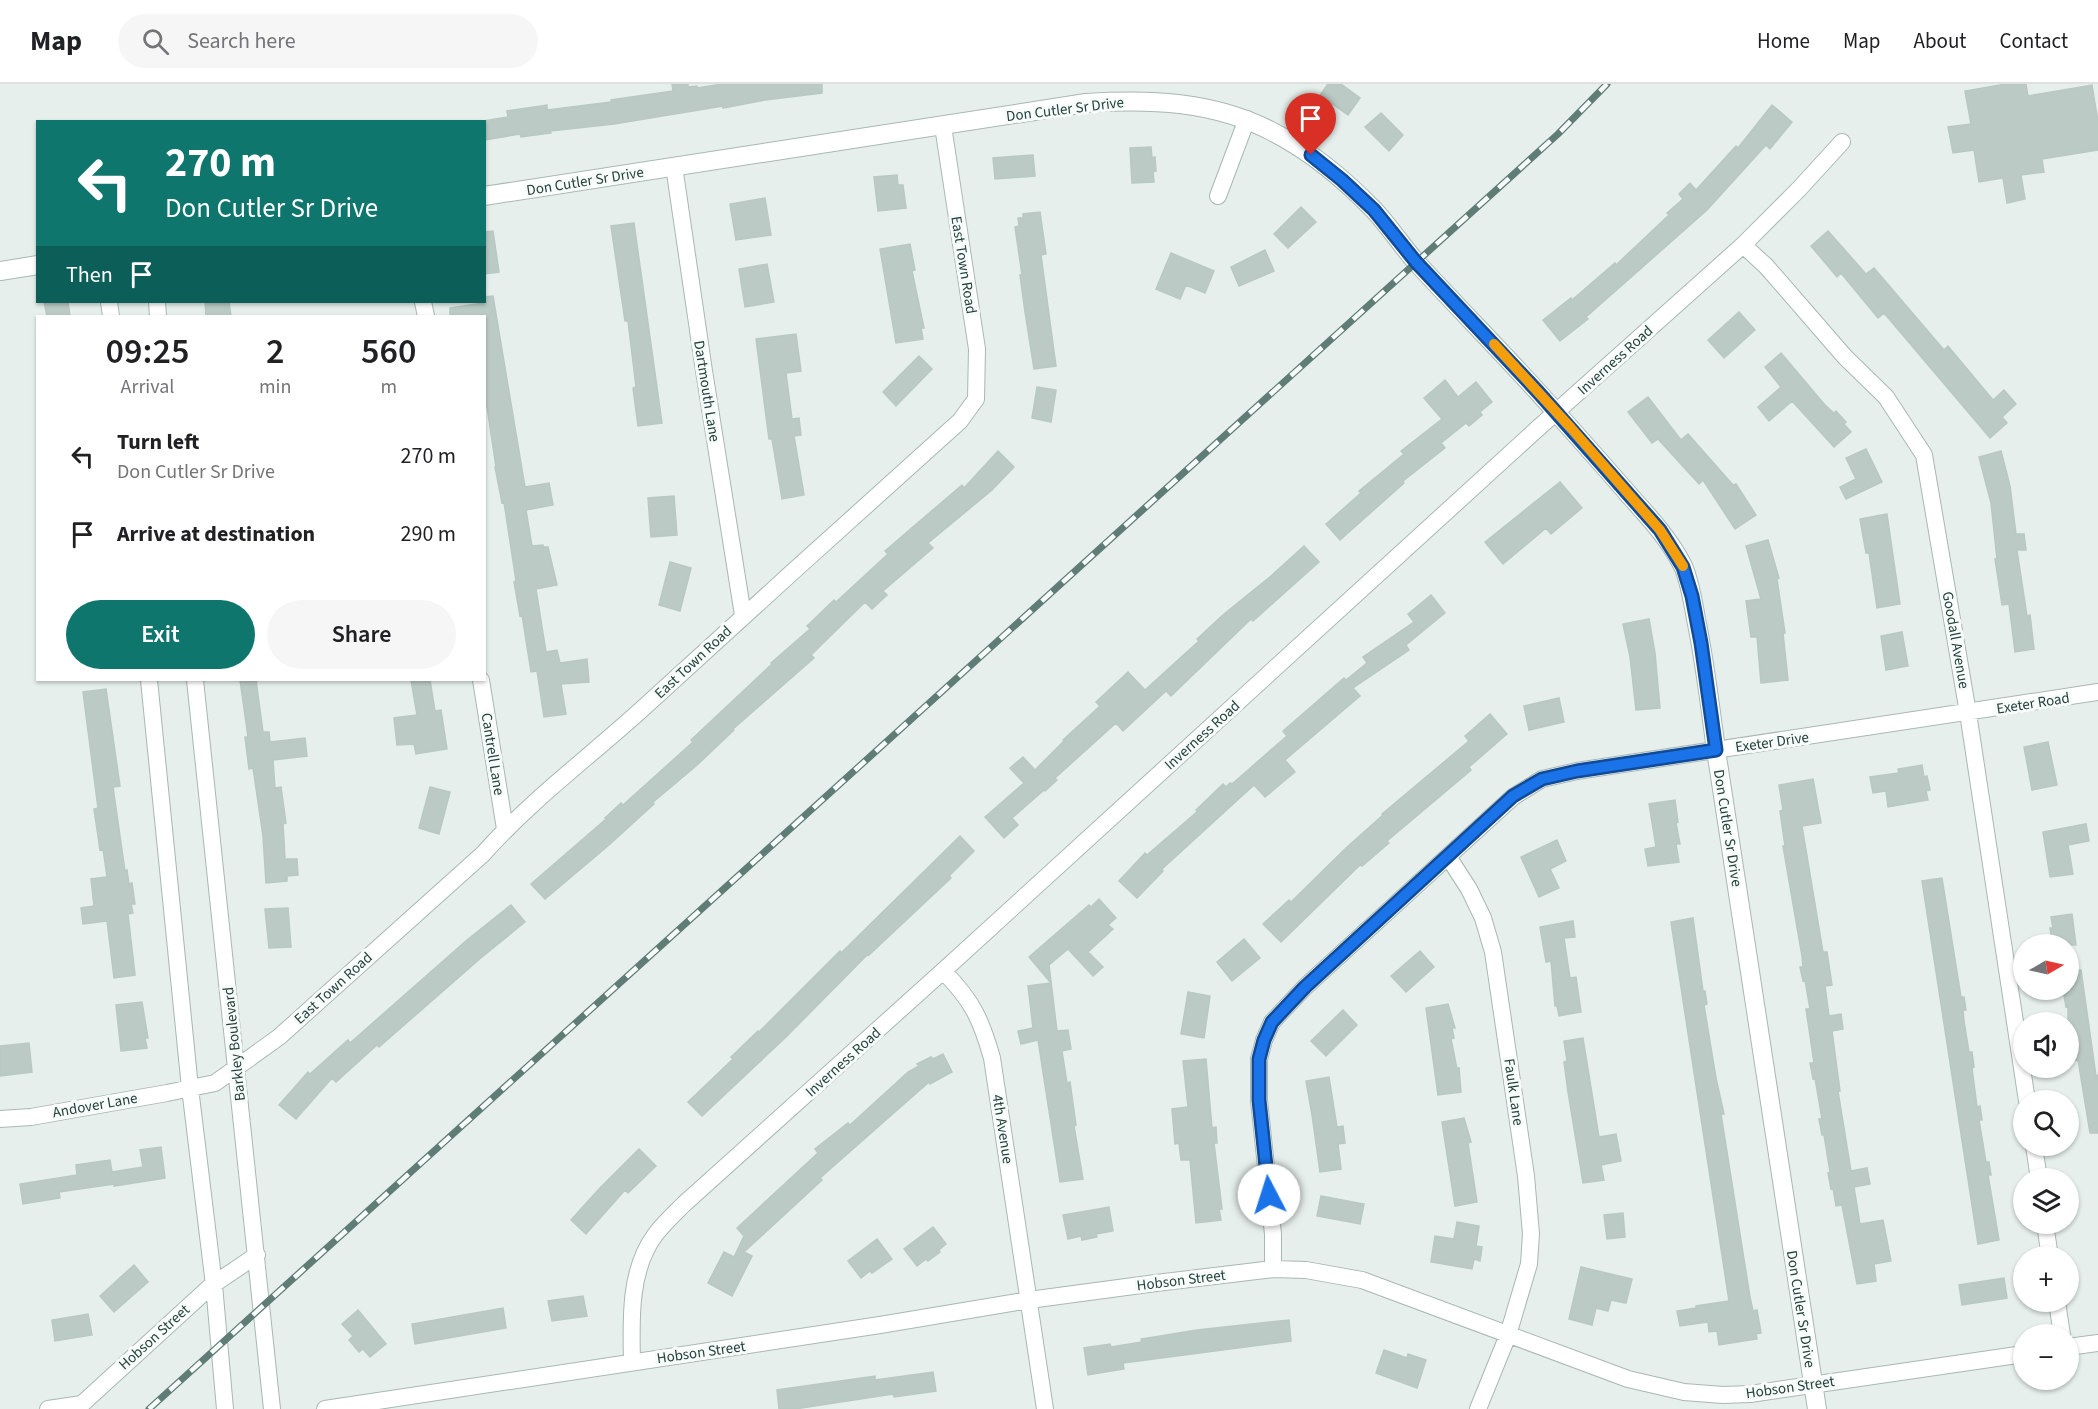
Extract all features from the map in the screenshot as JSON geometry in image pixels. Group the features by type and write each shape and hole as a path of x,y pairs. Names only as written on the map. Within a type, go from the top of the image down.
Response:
{"street":[{"name":"Don Cutler Sr Drive","path":"486,196 1086,103 1123,100 1191,104 1247,119 1311,155 1342,180 1374,210 1416,262 1556,413 1660,530 1683,567 1692,596 1701,643 1817,1409"},
{"path":"1218,196 1247,119"},
{"name":"East Town Road","path":"190,1088 215,1083 288,1029 483,854 506,829 960,421 976,399 977,349 943,126"},
{"name":"Inverness Road","path":"632,1362 631,1321 643,1258 655,1236 684,1204 1743,245 1842,142"},
{"name":"Dartmouth Lane","path":"674,166 743,615"},
{"name":"Goodall Avenue","path":"1743,245 1766,266 1845,357 1886,397 1924,455 1968,713 2025,1090"},
{"path":"0,271 36,265"},
{"path":"149,681 190,1088 214,1285 225,1409"},
{"name":"Barkley Boulevard","path":"195,681 272,1409"},
{"name":"Cantrell Lane","path":"481,681 506,829"},
{"name":"Exeter Road","path":"1968,713 2098,692"},
{"name":"Exeter Drive","path":"1273,1269 1269,1189 1259,1100 1259,1059 1272,1022 1305,987 1449,858 1513,796 1542,779 1577,771 1968,713"},
{"name":"Faulk Lane","path":"1449,858 1484,918 1493,952 1526,1176 1531,1234 1529,1264 1508,1335 1478,1409"},
{"name":"4th Avenue","path":"943,971 971,1003 984,1030 992,1058 1045,1409"},
{"name":"Andover Lane","path":"0,1119 31,1117 190,1088"},
{"name":"Hobson Street","path":"48,1409 82,1404 214,1285 257,1255"},
{"name":"Hobson Street","path":"325,1409 868,1327 1029,1300 1273,1269 1306,1270 1362,1280 1628,1379 1684,1392 1722,1395 1750,1394 2013,1356"},
{"path":"2079,1345 2098,1342"}],"building":[{"path":"672,84 688,84 688,87 697,86 697,88 722,84 822,84 822,93 614,124 550,131 551,133 521,137 520,134 486,140 486,121 508,117 507,111 547,105 547,110 673,91"},
{"path":"1328,84 1341,84 1360,98 1348,115 1320,95"},
{"path":"2006,84 2026,84 2028,96 2092,85 2098,122 2098,150 2042,159 2044,172 2021,175 2025,199 2007,203 2003,178 1979,182 1974,150 1953,153 1948,127 1971,124 1965,91"},
{"path":"1772,105 1792,122 1770,149 1766,145 1707,210 1586,317 1588,319 1560,341 1543,320 1571,298 1572,300 1615,263 1616,265 1669,215 1667,213 1683,199 1679,194 1690,183 1696,190 1736,146 1738,148"},
{"path":"1381,113 1403,135 1389,151 1365,127"},
{"path":"1151,147 1152,158 1155,157 1154,182 1132,183 1130,148"},
{"path":"1033,155 1035,176 995,179 993,158"},
{"path":"897,175 898,185 903,185 906,208 878,211 874,177"},
{"path":"765,198 771,235 736,240 730,204"},
{"path":"1301,207 1316,222 1288,248 1274,234"},
{"path":"1040,212 1046,254 1041,255 1056,366 1034,369 1015,227 1019,226 1018,218 1023,218 1023,214"},
{"path":"634,223 662,423 638,426 628,321 625,321 611,226"},
{"path":"493,231 499,272 486,274 486,232"},
{"path":"1828,231 1866,274 1874,268 1944,350 1948,346 1993,400 2004,390 2016,404 2002,417 2007,423 1990,438 1884,313 1878,318 1841,273 1837,277 1811,246"},
{"path":"910,244 915,270 912,271 924,328 921,328 923,339 896,343 880,249"},
{"path":"1265,250 1274,271 1239,286 1231,267"},
{"path":"1171,253 1214,271 1205,293 1186,285 1180,299 1156,289"},
{"path":"767,264 774,302 745,307 739,269"},
{"path":"493,296 525,487 549,483 553,505 526,510 532,546 548,547 557,585 536,589 546,652 557,650 560,663 587,659 589,682 561,684 566,714 544,717 537,671 531,672 514,582 516,581 504,502 502,503 495,467 486,400 486,315 450,315 450,308 486,303 486,297"},
{"path":"44,303 68,303 70,315 47,315"},
{"path":"205,303 229,303 231,315 206,315"},
{"path":"1739,312 1755,330 1724,358 1708,340"},
{"path":"796,334 801,371 786,373 792,419 799,418 801,435 794,436 804,495 782,499 772,439 769,439 756,339"},
{"path":"1781,353 1825,405 1834,413 1836,411 1846,422 1844,424 1851,432 1834,447 1792,401 1769,421 1758,407 1781,387 1765,367"},
{"path":"919,356 932,369 896,406 883,392"},
{"path":"1445,380 1458,397 1476,382 1492,402 1469,426 1466,423 1441,443 1445,448 1403,481 1404,483 1340,540 1326,524 1361,493 1359,491 1404,454 1401,451 1442,419 1424,398"},
{"path":"1037,387 1056,390 1051,422 1032,418"},
{"path":"1648,397 1681,440 1688,434 1733,485 1736,484 1756,515 1735,529 1703,480 1699,484 1658,439 1652,443 1628,412"},
{"path":"1866,449 1882,482 1846,499 1840,487 1856,479 1846,458"},
{"path":"998,451 1014,467 992,490 928,543 933,548 883,591 887,595 872,609 865,602 811,655 814,658 733,729 609,845 545,899 531,884 693,742 691,740 810,629 807,626 888,554 885,551 962,485 964,488"},
{"path":"2001,451 2010,486 2016,534 2024,534 2026,550 2017,550 2027,616 2030,615 2034,649 2015,652 2009,604 2002,605 1995,559 1997,559 1991,503 1979,457"},
{"path":"1560,482 1582,508 1551,534 1546,528 1503,564 1485,542"},
{"path":"674,496 677,535 651,537 648,498"},
{"path":"1887,514 1900,604 1877,608 1869,553 1866,553 1860,519"},
{"path":"1768,540 1779,578 1777,579 1785,633 1783,633 1788,680 1761,683 1757,637 1751,637 1746,601 1761,599 1746,546"},
{"path":"1304,546 1319,562 1253,621 1251,619 1171,696 1166,691 1123,731 1116,723 1055,778 1057,780 1045,791 1012,818 1018,825 1004,838 985,817 1024,783 1010,768 1023,757 1035,770 1100,706 1096,702 1128,672 1145,690 1199,641 1197,639 1224,614"},
{"path":"670,562 691,568 680,611 659,605"},
{"path":"1431,595 1445,613 1406,645 1409,650 1353,688 1360,696 1285,760 1295,772 1265,797 1254,785 1162,869 1163,871 1137,898 1119,881 1145,853 1147,855 1198,811 1196,810 1223,784 1226,787 1232,784 1287,736 1283,731 1344,678 1346,680 1367,663 1363,657 1414,622 1408,614"},
{"path":"1649,619 1660,708 1636,710 1630,657 1623,624"},
{"path":"1902,632 1908,666 1886,670 1881,636"},
{"path":"240,681 256,681 263,732 269,732 270,742 305,738 307,756 273,760 275,788 281,787 286,823 283,824 285,859 297,859 298,875 287,876 287,881 266,883 263,836 253,768 249,769 245,737 248,737"},
{"path":"411,681 430,681 435,711 441,710 447,749 416,754 414,744 397,745 394,718 417,715"},
{"path":"106,689 120,786 113,787 125,871 127,870 129,884 132,883 135,904 131,904 133,913 128,914 135,975 114,978 107,921 83,924 81,908 94,906 91,879 107,877 103,849 100,850 94,809 98,808 83,692"},
{"path":"1559,698 1564,722 1529,730 1524,706"},
{"path":"1490,714 1507,734 1469,767 1471,770 1387,841 1389,843 1362,866 1360,865 1281,942 1263,924 1289,900 1291,902 1382,814 1469,741 1465,736"},
{"path":"2048,742 2057,785 2032,790 2024,747"},
{"path":"1922,765 1930,790 1926,791 1928,800 1888,807 1886,791 1873,793 1870,777 1899,773 1898,769"},
{"path":"1813,779 1821,823 1802,826 1823,952 1827,952 1832,985 1825,986 1829,1016 1841,1014 1843,1029 1832,1031 1840,1091 1838,1091 1851,1171 1867,1168 1870,1184 1854,1187 1860,1224 1883,1220 1891,1261 1874,1264 1876,1281 1857,1284 1842,1205 1836,1206 1828,1173 1830,1172 1824,1135 1822,1135 1819,1119 1822,1119 1810,1063 1814,1063 1806,1009 1810,1009 1805,980 1803,981 1800,967 1803,967 1802,956 1783,846 1785,846 1780,811 1783,810 1779,785"},
{"path":"430,787 450,792 439,834 419,828"},
{"path":"1675,800 1680,844 1676,844 1679,862 1648,866 1645,849 1656,847 1649,804"},
{"path":"2086,824 2089,841 2068,845 2073,874 2050,877 2043,832"},
{"path":"960,836 974,851 949,876 951,878 868,954 786,1037 702,1116 688,1102 733,1059 731,1057"},
{"path":"1557,840 1566,861 1550,869 1559,888 1539,897 1521,857"},
{"path":"1942,878 1961,997 1964,997 1966,1010 1963,1010 1964,1021 1969,1052 1972,1052 1977,1107 1980,1106 1982,1120 1979,1120 1986,1162 1989,1162 1991,1175 1988,1175 1999,1240 1978,1244 1922,881"},
{"path":"1099,899 1116,918 1108,925 1113,929 1088,952 1103,967 1093,976 1068,949 1049,965 1057,1031 1068,1030 1071,1049 1062,1051 1067,1083 1070,1082 1076,1125 1074,1126 1083,1179 1060,1182 1038,1040 1021,1044 1018,1031 1033,1028 1028,986 1051,983 1029,957"},
{"path":"511,905 525,922 336,1082 332,1078 296,1119 279,1105 308,1072 310,1074 348,1040 350,1043 467,940"},
{"path":"288,908 291,947 269,948 265,909"},
{"path":"2072,914 2075,934 2051,934 2050,928 2053,928 2051,917"},
{"path":"1693,918 1703,991 1705,991 1707,1004 1704,1005 1724,1114 1721,1114 1750,1297 1753,1311 1757,1310 1761,1333 1756,1334 1757,1339 1719,1345 1717,1331 1709,1332 1708,1322 1680,1326 1677,1311 1729,1301 1671,922"},
{"path":"1573,921 1575,937 1564,938 1570,978 1576,977 1581,1012 1559,1016 1557,1006 1555,1006 1551,961 1546,962 1540,927"},
{"path":"1244,939 1260,958 1232,981 1217,962"},
{"path":"1420,951 1434,967 1406,992 1391,976"},
{"path":"2079,970 2081,970 2096,1076 2098,1075 2098,1133 2090,1133 2079,1066 2079,1012 2068,1012 2065,1000 2079,1000"},
{"path":"1188,992 1210,996 1204,1038 1181,1034"},
{"path":"142,1002 148,1038 145,1038 147,1048 121,1051 116,1005"},
{"path":"1448,1004 1455,1028 1452,1028 1454,1038 1451,1039 1457,1069 1459,1068 1461,1092 1438,1095 1426,1008"},
{"path":"1343,1010 1357,1025 1326,1056 1311,1041"},
{"path":"1583,1038 1599,1137 1616,1134 1621,1161 1601,1165 1604,1180 1583,1183 1568,1092 1564,1041"},
{"path":"29,1043 32,1072 0,1076 0,1046"},
{"path":"943,1054 952,1072 930,1084 929,1082 820,1178 822,1180 744,1252 752,1256 732,1296 708,1283 724,1252 734,1257 744,1236 737,1228 818,1153 815,1149 848,1123 850,1125 908,1072 919,1066 917,1064"},
{"path":"1206,1059 1212,1128 1216,1127 1217,1143 1214,1143 1222,1209 1219,1209 1221,1220 1196,1223 1190,1160 1181,1160 1179,1143 1175,1144 1172,1109 1188,1107 1183,1061"},
{"path":"1329,1077 1337,1127 1343,1126 1345,1143 1338,1144 1341,1169 1320,1172 1306,1081"},
{"path":"1464,1118 1471,1142 1468,1143 1477,1202 1455,1206 1442,1122"},
{"path":"161,1147 165,1178 59,1192 60,1198 23,1204 20,1184 77,1175 76,1165 110,1160 112,1172 143,1167 140,1150"},
{"path":"639,1149 656,1166 628,1193 625,1190 586,1234 571,1220"},
{"path":"1321,1196 1364,1204 1360,1224 1317,1216"},
{"path":"1109,1207 1113,1231 1096,1234 1097,1237 1082,1240 1081,1236 1068,1239 1063,1215"},
{"path":"1623,1213 1625,1237 1607,1239 1604,1215"},
{"path":"1457,1222 1479,1226 1476,1246 1482,1247 1480,1261 1474,1259 1472,1269 1431,1262 1435,1236 1454,1239"},
{"path":"933,1227 946,1244 939,1250 940,1252 917,1266 904,1249"},
{"path":"877,1239 892,1259 861,1278 848,1261"},
{"path":"134,1265 148,1282 114,1312 100,1296"},
{"path":"1581,1267 1632,1279 1626,1303 1611,1300 1608,1311 1596,1308 1592,1325 1569,1319"},
{"path":"2004,1278 2007,1298 1962,1305 1959,1285"},
{"path":"583,1296 587,1316 552,1321 548,1301"},
{"path":"503,1308 506,1328 415,1344 412,1324"},
{"path":"358,1310 386,1344 370,1357 363,1349 359,1352 349,1340 353,1336 342,1324"},
{"path":"88,1314 92,1335 55,1341 52,1320"},
{"path":"1289,1320 1291,1341 1123,1363 1124,1369 1088,1375 1084,1348 1110,1344 1111,1347 1142,1342 1141,1339 1197,1330"},
{"path":"1384,1350 1407,1358 1408,1354 1426,1360 1417,1388 1376,1373"},
{"path":"933,1372 936,1391 894,1397 893,1394 795,1409 779,1409 777,1390 875,1376 875,1380"}],"railway":[{"path":"149,1409 1558,134 1607,84"}],"slow traffic":[{"path":"1494,344 1660,530 1683,566"}],"route":[{"path":"1269,1195 1259,1100 1259,1059 1272,1022 1305,987 1449,858 1513,796 1542,779 1577,771 1716,750 1692,596 1683,567 1660,530 1571,428 1416,262 1374,210 1311,155"}]}
